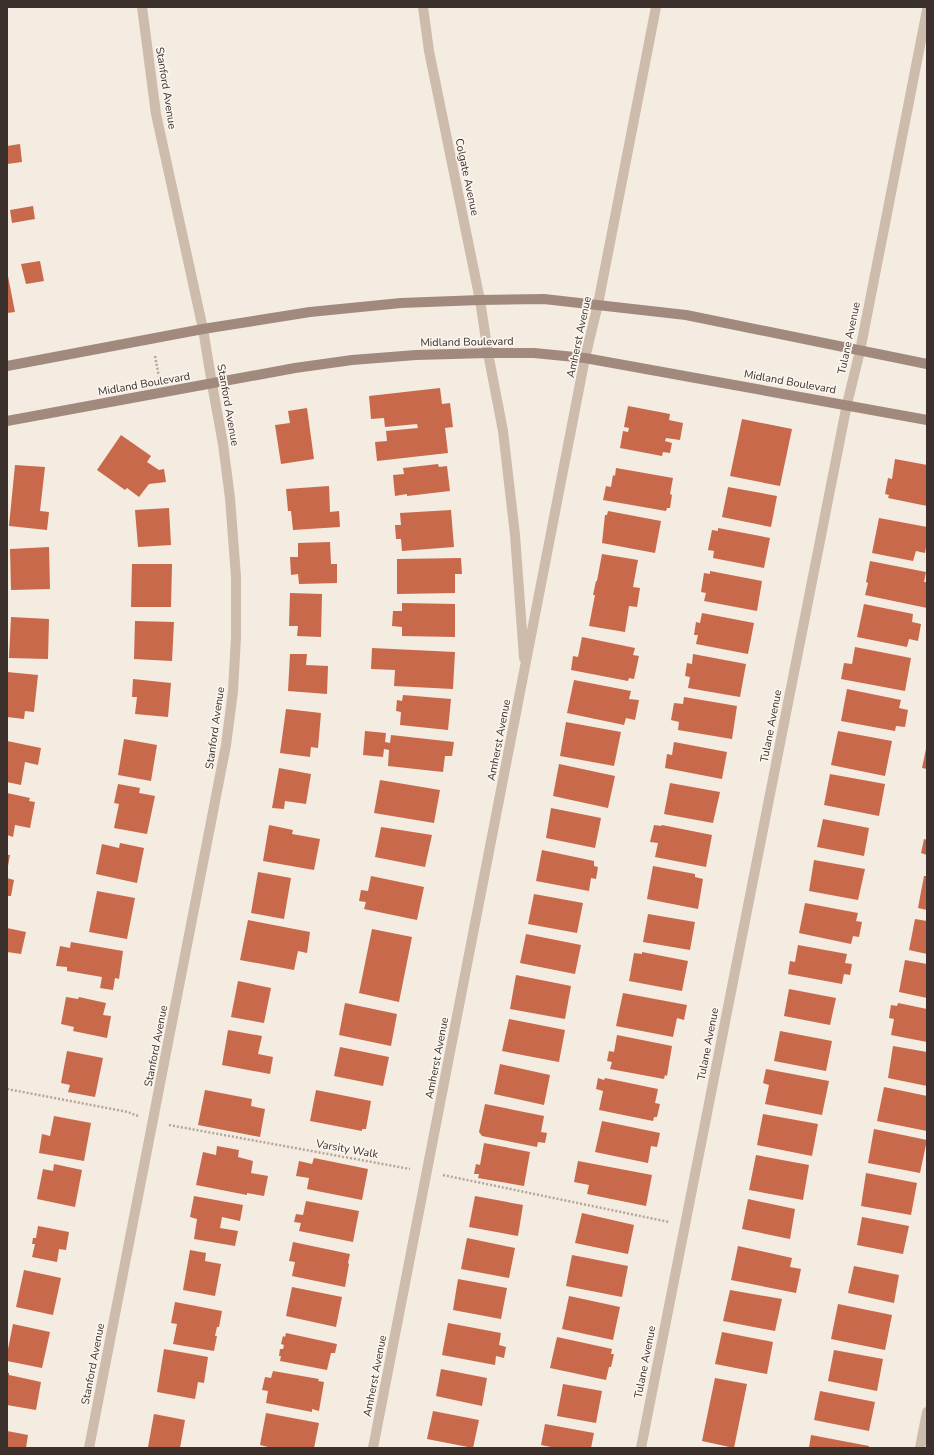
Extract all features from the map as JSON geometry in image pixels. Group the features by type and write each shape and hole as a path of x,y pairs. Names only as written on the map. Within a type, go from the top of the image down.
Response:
{"main road":[{"path":"7,366 203,329 310,312 401,303 544,299 686,315 927,364"},
{"name":"Midland Boulevard","path":"7,421 295,368 352,360 416,355 488,353 534,353 585,358 847,404 927,420"}],"street":[{"name":"Stanford Avenue","path":"89,1448 226,745 233,691 236,638 235,569 223,444 203,329 156,114 142,7"},
{"name":"Colgate Avenue","path":"423,7 429,51 480,300 488,353"},
{"name":"Amherst Avenue","path":"373,1448 585,358 598,304 656,7"},
{"name":"Tulane Avenue","path":"641,1448 847,404 860,351 927,10"},
{"name":"Amherst Avenue","path":"488,353 503,431 514,527 525,672"},
{"path":"920,1448 927,1412"}],"path":[{"path":"154,349 160,383"},
{"name":"Varsity Walk","path":"7,1089 128,1112 153,1122 426,1172 685,1225"}],"building":[{"path":"20,144 22,162 7,164 7,146"},
{"path":"33,206 35,219 12,223 10,210"},
{"path":"40,261 44,281 26,284 21,264"},
{"path":"7,271 15,312 7,313"},
{"path":"440,388 442,404 450,403 453,427 445,428 448,453 377,461 375,442 387,441 386,431 418,428 417,424 385,427 384,418 371,419 369,396"},
{"path":"628,406 670,414 669,420 683,423 680,440 666,438 665,441 672,443 670,453 663,452 662,456 620,448 623,431 628,432 629,428 624,427"},
{"path":"307,408 314,459 281,464 275,425 290,423 288,411"},
{"path":"742,419 792,429 780,486 730,476"},
{"path":"121,435 151,456 147,462 159,470 164,469 166,482 149,484 139,497 127,488 125,490 97,470"},
{"path":"895,459 927,465 927,506 888,498 889,495 885,494 888,478 892,479"},
{"path":"438,464 439,467 447,466 450,491 395,496 393,475 404,474 403,468"},
{"path":"15,465 45,467 40,511 49,512 47,530 9,526"},
{"path":"616,468 673,478 670,494 672,495 670,508 667,508 666,511 603,500 606,486 611,487"},
{"path":"329,486 330,512 339,511 340,527 293,530 291,511 288,511 286,489"},
{"path":"728,487 777,496 771,527 722,517"},
{"path":"169,508 171,545 138,547 135,510"},
{"path":"451,510 454,547 402,551 401,539 396,539 395,525 401,525 400,513"},
{"path":"608,511 661,521 655,553 602,543 605,515 607,515"},
{"path":"879,518 927,527 925,553 916,551 913,561 872,553"},
{"path":"718,528 770,538 764,568 713,558 714,551 708,550 712,530 718,531"},
{"path":"330,542 331,564 337,564 337,583 299,584 298,574 291,575 290,557 298,557 298,543"},
{"path":"49,547 50,589 11,590 10,549"},
{"path":"602,554 638,560 633,587 640,588 637,607 629,606 625,632 589,626 595,595 593,595"},
{"path":"461,558 462,574 455,574 455,593 397,594 397,559"},
{"path":"870,561 926,572 924,582 927,582 927,608 865,595 868,583 866,582"},
{"path":"132,564 172,564 171,607 131,607"},
{"path":"710,571 762,581 757,611 704,601 706,593 701,592 704,573 710,574"},
{"path":"290,593 322,594 321,637 297,636 298,626 289,626"},
{"path":"402,603 455,604 455,637 402,636 402,627 392,626 393,611 402,611"},
{"path":"864,604 913,614 912,622 921,624 918,641 909,639 907,647 857,637"},
{"path":"702,613 754,623 748,654 696,644 698,635 694,635 696,622 700,623"},
{"path":"11,617 49,619 48,659 9,658"},
{"path":"135,621 174,622 172,661 134,659"},
{"path":"582,637 635,648 633,655 639,656 634,679 629,678 628,681 571,670 573,656 578,657"},
{"path":"855,647 911,658 905,691 841,679 844,663 852,664"},
{"path":"372,648 455,652 453,689 394,686 395,670 371,669"},
{"path":"290,654 307,654 306,665 328,666 327,694 288,691"},
{"path":"693,654 746,664 740,697 688,688 690,677 685,676 687,663 692,664"},
{"path":"7,672 38,675 34,712 25,711 24,719 7,717"},
{"path":"133,679 171,683 168,717 135,714 137,697 132,697"},
{"path":"574,680 631,691 629,699 639,700 635,720 626,718 624,725 567,713"},
{"path":"847,689 901,700 899,708 908,710 905,727 896,726 895,731 841,721"},
{"path":"403,695 451,699 448,730 400,725 401,712 396,711 397,700 402,701"},
{"path":"684,697 737,706 732,739 678,730 679,722 671,720 674,703 683,704"},
{"path":"286,709 321,713 318,748 311,747 310,757 280,753"},
{"path":"566,722 621,732 614,766 560,756"},
{"path":"365,731 386,733 385,742 390,743 391,735 454,742 452,756 445,756 443,772 388,766 389,750 384,749 383,757 363,755"},
{"path":"838,731 892,741 885,776 831,765"},
{"path":"124,739 157,745 151,781 118,775"},
{"path":"7,741 41,748 38,765 25,762 21,785 7,782"},
{"path":"674,742 727,752 722,779 665,768 667,754 672,755"},
{"path":"927,749 927,769 922,768"},
{"path":"559,764 615,776 608,808 553,796"},
{"path":"279,768 311,774 306,804 285,801 284,809 272,808"},
{"path":"830,774 885,784 879,816 824,805"},
{"path":"380,780 440,790 434,823 374,813"},
{"path":"670,783 720,792 713,823 664,814"},
{"path":"118,784 140,788 139,793 155,796 147,834 114,828 119,804 114,803"},
{"path":"7,793 30,798 29,801 35,802 30,828 15,825 13,837 7,835"},
{"path":"551,808 601,818 595,848 546,838"},
{"path":"823,819 869,828 864,856 817,847"},
{"path":"269,825 293,830 292,834 320,839 314,870 263,861"},
{"path":"654,825 662,825 712,835 706,867 655,857 658,843 650,842"},
{"path":"381,827 432,835 425,867 375,857"},
{"path":"924,839 927,840 927,855 921,853"},
{"path":"120,843 144,848 137,883 96,874 102,844 119,848"},
{"path":"542,850 594,861 594,866 598,867 596,879 591,878 589,891 536,881"},
{"path":"7,855 10,855 8,866 7,866"},
{"path":"814,860 865,869 858,900 809,891"},
{"path":"653,866 695,874 695,877 703,879 698,909 647,899"},
{"path":"258,872 291,878 284,919 251,913"},
{"path":"371,876 424,887 417,920 364,909 366,902 359,901 361,890 368,891"},
{"path":"924,876 927,876 927,910 918,908"},
{"path":"7,878 14,880 11,896 7,896"},
{"path":"97,891 135,898 127,939 89,932"},
{"path":"534,894 583,903 577,933 528,924"},
{"path":"805,903 858,913 856,921 862,922 859,937 853,936 851,944 799,933"},
{"path":"648,914 695,922 690,950 643,942"},
{"path":"915,919 927,921 927,954 909,950"},
{"path":"248,920 310,932 307,953 298,951 294,970 240,960"},
{"path":"7,928 26,932 21,954 7,952"},
{"path":"372,929 412,937 399,1002 359,993"},
{"path":"526,934 581,945 575,974 520,963"},
{"path":"71,942 123,951 119,979 115,978 113,990 100,988 102,977 67,971 67,967 56,966 60,946 70,948"},
{"path":"798,945 847,954 845,963 852,964 850,975 844,974 842,984 788,974 790,961 795,962"},
{"path":"642,952 688,961 682,991 629,981 634,953 642,954"},
{"path":"905,960 927,964 927,998 899,992"},
{"path":"516,975 571,986 565,1019 510,1009"},
{"path":"238,981 271,988 264,1023 231,1017"},
{"path":"789,989 836,998 830,1025 784,1016"},
{"path":"623,993 687,1005 684,1020 677,1018 673,1037 616,1026"},
{"path":"66,997 78,999 79,997 106,1003 103,1015 111,1016 107,1038 73,1031 74,1027 61,1024"},
{"path":"345,1003 397,1014 391,1046 339,1035"},
{"path":"898,1003 927,1009 927,1042 891,1035 894,1019 889,1018 891,1005 897,1006"},
{"path":"509,1019 565,1030 559,1062 502,1051"},
{"path":"228,1030 262,1036 258,1054 273,1057 270,1074 222,1065"},
{"path":"780,1031 832,1041 826,1071 774,1061"},
{"path":"617,1035 672,1046 667,1076 665,1075 664,1079 610,1069 612,1062 607,1061 609,1051 614,1052"},
{"path":"893,1046 927,1052 927,1086 888,1078"},
{"path":"340,1047 389,1057 383,1086 334,1076"},
{"path":"67,1051 103,1058 95,1097 68,1092 70,1085 61,1083"},
{"path":"500,1064 550,1075 544,1105 494,1094"},
{"path":"766,1069 829,1081 822,1115 765,1104 769,1085 763,1083"},
{"path":"598,1078 604,1080 605,1078 658,1089 655,1103 660,1104 657,1117 654,1117 653,1121 599,1110 603,1091 596,1089"},
{"path":"884,1087 927,1096 927,1131 877,1121"},
{"path":"205,1090 252,1099 251,1106 265,1109 260,1137 198,1125"},
{"path":"316,1090 371,1101 366,1129 362,1129 362,1131 310,1121"},
{"path":"485,1104 544,1116 541,1132 547,1133 545,1143 538,1142 537,1147 482,1136 479,1132"},
{"path":"763,1114 818,1124 812,1156 757,1145"},
{"path":"54,1116 91,1123 84,1161 39,1153 42,1134 50,1136"},
{"path":"602,1121 660,1133 657,1147 651,1146 648,1163 595,1152"},
{"path":"874,1129 927,1140 920,1173 868,1163"},
{"path":"484,1143 530,1152 524,1186 478,1178 479,1174 474,1174 476,1164 480,1165"},
{"path":"217,1146 239,1150 238,1157 253,1161 251,1173 268,1176 264,1196 247,1193 247,1195 196,1185 203,1152 216,1155"},
{"path":"756,1155 809,1165 803,1200 749,1190"},
{"path":"314,1158 368,1169 362,1200 307,1189 309,1178 296,1176 299,1161 312,1164"},
{"path":"578,1161 652,1175 646,1206 587,1194 589,1185 574,1182"},
{"path":"54,1164 82,1170 75,1207 37,1199 43,1169 53,1171"},
{"path":"866,1173 917,1183 911,1215 861,1206"},
{"path":"194,1196 243,1205 240,1221 222,1217 220,1228 238,1231 235,1246 194,1239 197,1219 190,1217"},
{"path":"475,1196 523,1205 518,1236 469,1227"},
{"path":"748,1199 795,1209 790,1239 742,1229"},
{"path":"306,1201 359,1211 353,1242 299,1231 301,1223 294,1222 296,1214 303,1215"},
{"path":"582,1213 634,1225 628,1254 575,1243"},
{"path":"862,1217 909,1226 903,1254 857,1245"},
{"path":"38,1226 69,1232 66,1250 59,1249 57,1262 32,1257 35,1244 32,1244 33,1238 36,1238"},
{"path":"467,1238 515,1248 509,1278 461,1269"},
{"path":"293,1242 350,1254 345,1287 292,1276 295,1262 289,1261"},
{"path":"738,1246 792,1258 790,1267 801,1269 796,1293 731,1280"},
{"path":"190,1250 206,1253 205,1261 221,1264 215,1296 183,1290"},
{"path":"572,1255 628,1266 622,1297 566,1286"},
{"path":"854,1266 899,1275 894,1303 848,1293"},
{"path":"24,1270 61,1278 53,1315 16,1307"},
{"path":"458,1279 507,1288 501,1319 453,1310"},
{"path":"292,1287 342,1297 336,1327 286,1316"},
{"path":"730,1290 782,1299 775,1331 723,1321"},
{"path":"569,1296 620,1307 613,1340 562,1329"},
{"path":"175,1302 222,1311 219,1327 217,1327 215,1336 217,1336 214,1351 173,1344 177,1324 171,1323"},
{"path":"838,1304 892,1315 885,1350 831,1339"},
{"path":"448,1323 501,1333 499,1345 506,1347 504,1358 496,1356 495,1365 442,1355"},
{"path":"13,1324 50,1332 42,1368 7,1361"},
{"path":"722,1332 773,1342 767,1374 715,1364"},
{"path":"286,1333 337,1344 335,1353 331,1353 327,1370 280,1361 280,1349 283,1349 284,1345 281,1344 283,1336 285,1337"},
{"path":"557,1337 612,1349 611,1354 614,1354 606,1380 550,1368"},
{"path":"164,1349 208,1357 204,1383 198,1382 195,1399 157,1392"},
{"path":"834,1350 883,1359 877,1391 828,1381"},
{"path":"441,1369 487,1378 482,1406 436,1396"},
{"path":"273,1371 319,1379 318,1381 324,1382 319,1411 312,1409 312,1412 266,1403 268,1391 262,1390 265,1377 271,1378"},
{"path":"7,1373 9,1373 9,1375 41,1382 36,1410 7,1405"},
{"path":"715,1378 747,1384 734,1448 702,1441"},
{"path":"563,1384 602,1391 596,1423 557,1416"},
{"path":"820,1391 875,1402 869,1431 814,1420"},
{"path":"433,1411 479,1420 473,1448 427,1439"},
{"path":"266,1413 319,1423 314,1448 272,1448 260,1445"},
{"path":"154,1414 185,1420 180,1448 148,1447"},
{"path":"545,1424 594,1433 591,1448 550,1448 551,1447 541,1445"},
{"path":"7,1431 28,1435 26,1448 7,1448"},
{"path":"811,1435 869,1446 869,1448 809,1448"}]}
